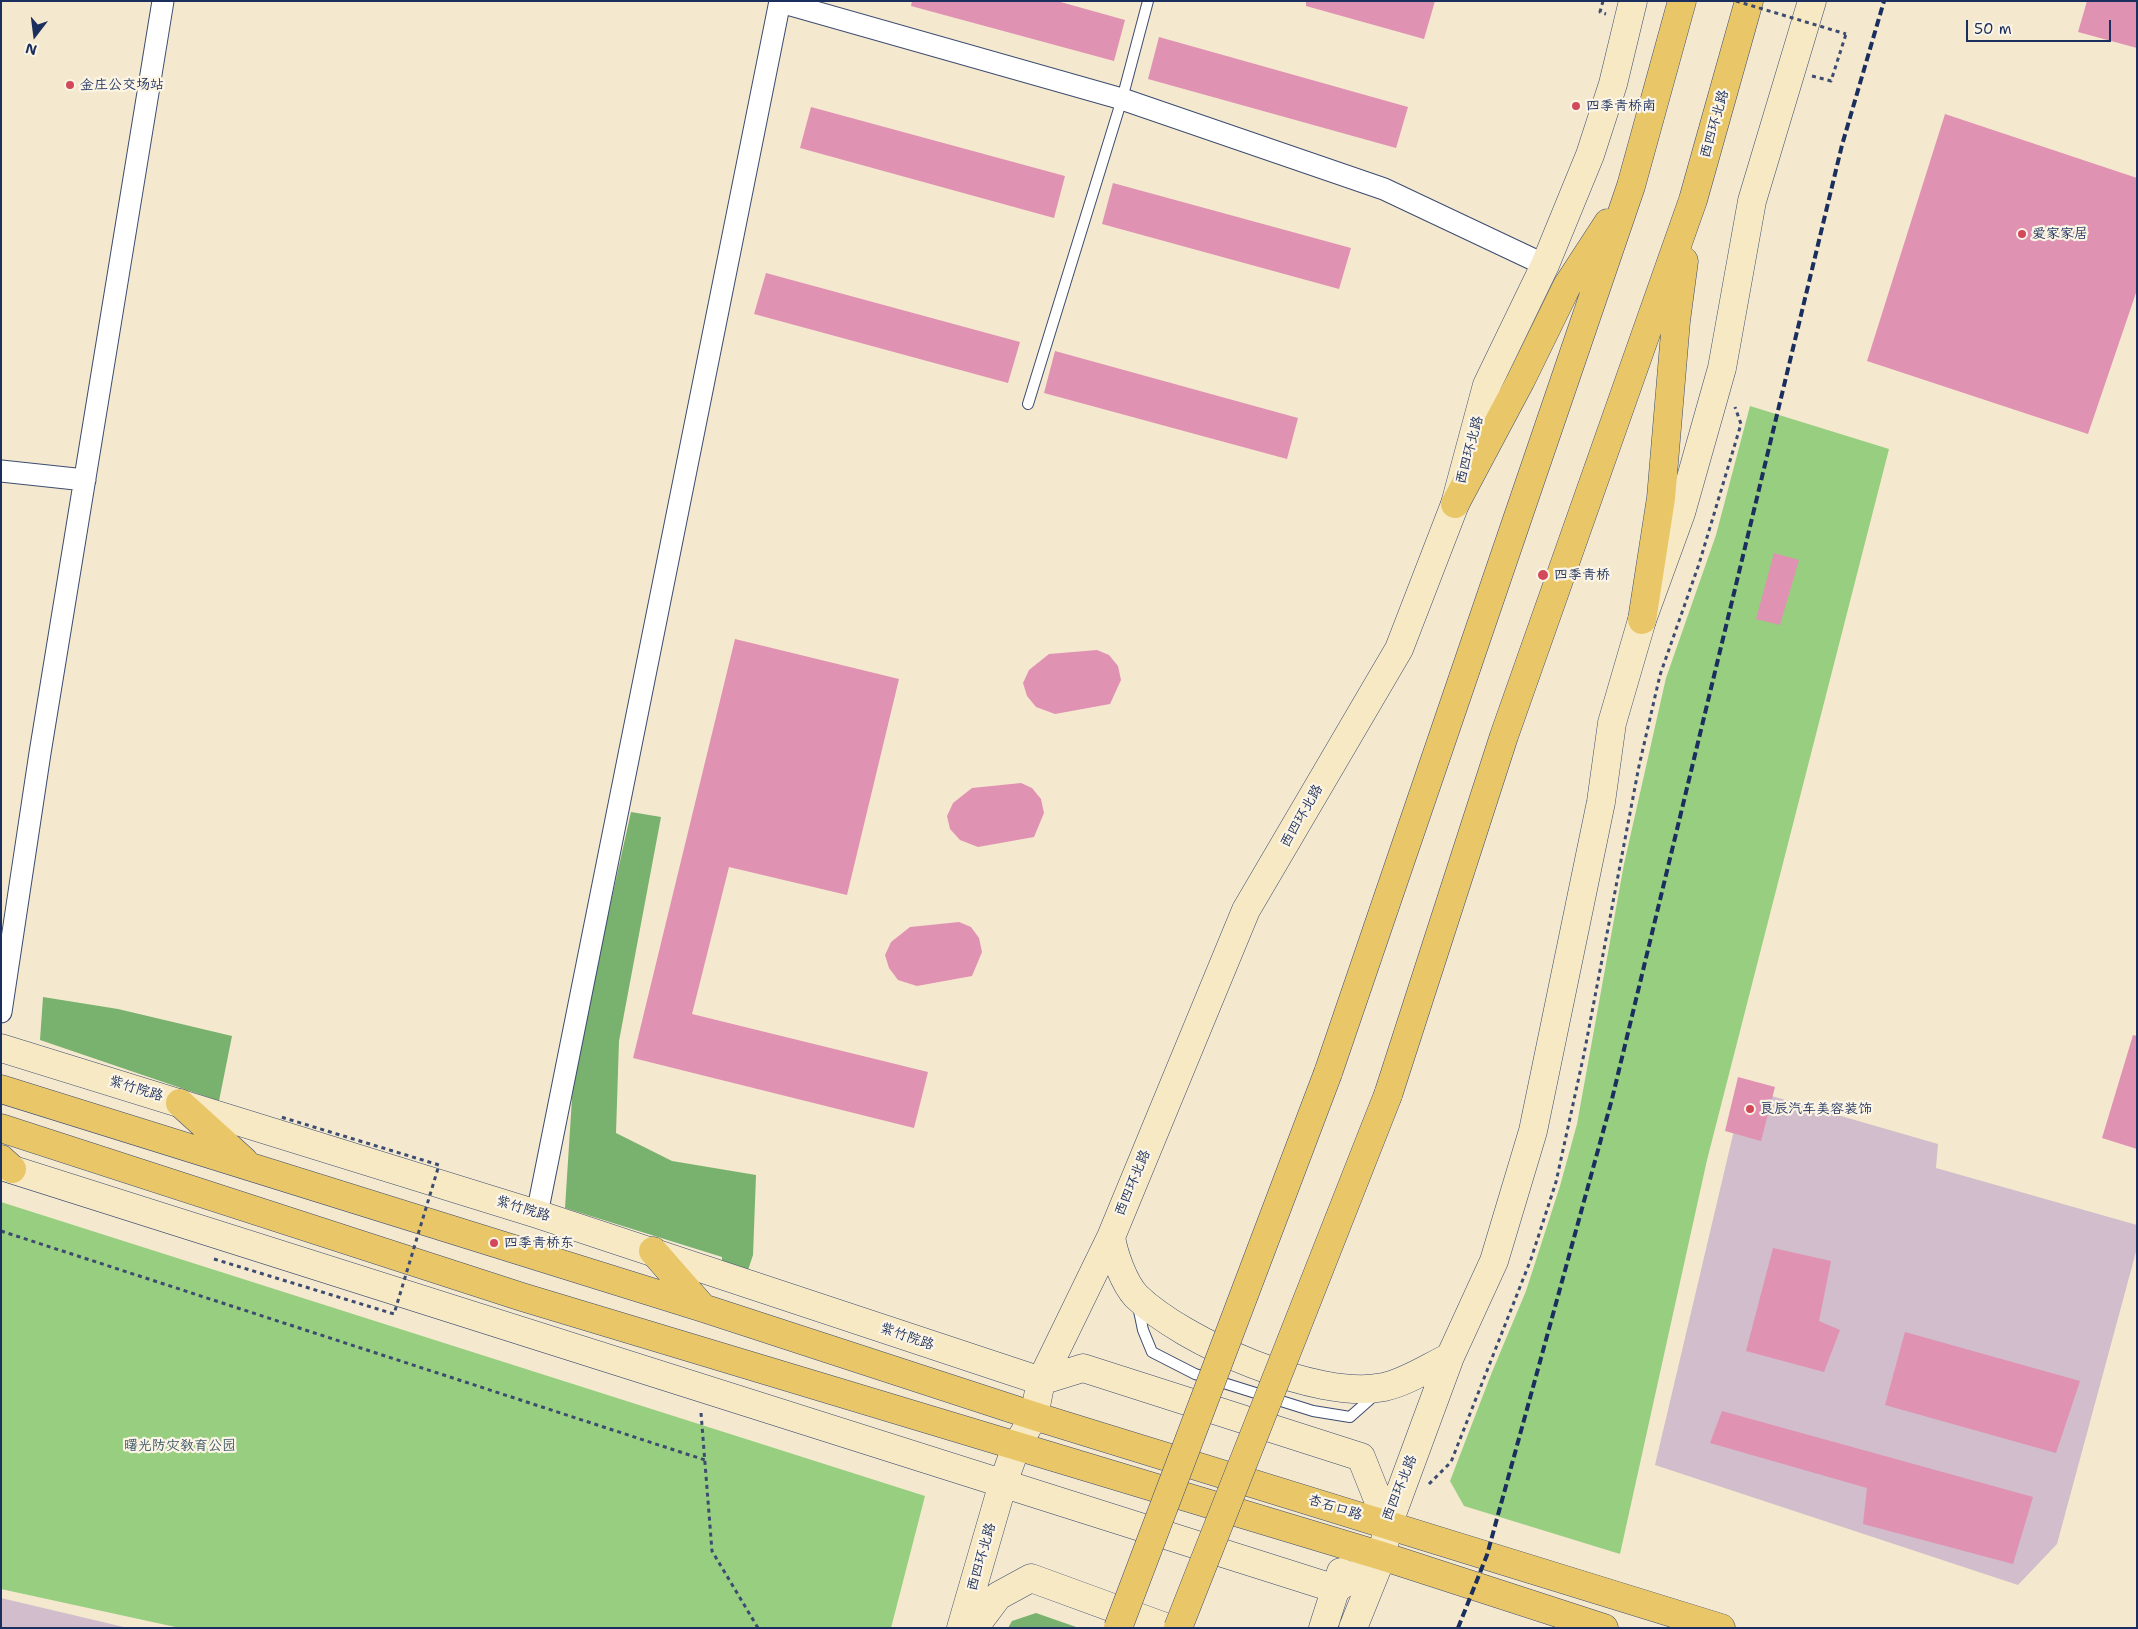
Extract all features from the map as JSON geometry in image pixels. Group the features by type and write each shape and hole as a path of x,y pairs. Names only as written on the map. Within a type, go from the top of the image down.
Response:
{"main road":[{"path":"1118,1628 1328,1074 1631,186 1682,1"},
{"name":"西四环北路","path":"1178,1628 1388,1095 1504,736 1693,200 1749,1"},
{"path":"1455,504 1521,380 1567,286 1631,186"},
{"path":"1642,620 1661,498 1676,321 1693,200"},
{"path":"1,1089 703,1308 1034,1416"},
{"path":"180,1103 251,1167"},
{"path":"1,1128 522,1297 1382,1556 1604,1628"},
{"path":"653,1251 703,1308"},
{"name":"杏石口路","path":"1034,1416 1721,1628"}],"street":[{"path":"1,1012 42,743 163,1"},
{"name":"西四环北路","path":"961,1628 1003,1482 1016,1447 1034,1416 1041,1382 1111,1237 1246,910 1400,649 1455,504 1487,385 1545,265 1590,155 1604,114 1633,1"},
{"name":"西四环北路","path":"1348,1547 1388,1525 1450,1357 1494,1261 1533,1131 1601,802 1612,724 1642,620 1681,513 1722,368 1752,201 1812,1"},
{"path":"537,1214 780,2 1122,99 1384,190 1545,265"},
{"path":"1,471 85,480"},
{"name":"紫竹院路","path":"1,1048 653,1251 1041,1382"},
{"path":"5,1165 1003,1482 1035,1495 1336,1590"},
{"path":"1111,1237 1116,1259 1135,1295 1178,1330 1249,1364 1323,1386 1355,1389 1384,1387 1450,1357"},
{"path":"1041,1382 1083,1368 1361,1457 1388,1525 1382,1556 1353,1628"},
{"path":"1323,1628 1348,1547"},
{"path":"1336,1590 1382,1556"},
{"path":"974,1628 998,1596 1031,1578 1168,1628"}],"lane":[{"path":"1028,404 1122,99 1148,1"}],"path":[{"path":"1600,12 1603,1"},
{"path":"1736,1 1846,34 1831,81"},
{"path":"1423,1490 1451,1462 1528,1267 1556,1182 1584,1054 1645,739 1660,675 1699,564 1741,424 1734,405"},
{"path":"214,1259 394,1314 439,1165 281,1117"},
{"path":"1,1232 705,1460"},
{"path":"701,1407 712,1551 758,1628"}],"shaded area":[{"path":"1744,1088 1938,1144 1936,1168 2137,1225 2137,1248 2057,1544 2018,1585 1655,1465"},
{"path":"1,1598 128,1628 1,1628"}],"green space":[{"path":"1750,406 1889,449 1707,1160 1620,1554 1464,1506 1450,1481 1526,1291 1560,1186 1577,1124 1624,864 1666,678 1716,535"},
{"path":"631,812 661,817 619,1041 616,1133 672,1161 756,1175 753,1255 746,1276 722,1269 722,1257 565,1208 574,1067"},
{"path":"43,997 118,1009 232,1036 219,1101 40,1040"},
{"name":"曙光防灾教育公园","path":"1,1202 925,1496 891,1628 180,1628 1,1589"},
{"path":"1036,1613 1079,1628 1008,1628 1012,1621"}],"building":[{"path":"912,1 1057,1 1125,20 1114,61 911,6"},
{"path":"1306,1 1435,1 1424,39 1306,6"},
{"path":"2087,1 2137,1 2137,48 2078,32"},
{"path":"1159,37 1408,107 1396,148 1148,79"},
{"path":"811,107 1065,176 1054,218 800,148"},
{"name":"爱家家居","path":"1945,114 2137,178 2137,290 2088,434 1867,361"},
{"path":"1113,183 1351,248 1339,289 1102,224"},
{"path":"766,273 1020,342 1008,383 754,314"},
{"path":"1055,351 1298,418 1287,459 1044,393"},
{"path":"1774,553 1799,560 1780,625 1756,619"},
{"path":"735,639 899,679 847,895 729,867 692,1014 928,1072 914,1128 633,1058"},
{"path":"1097,650 1109,655 1118,666 1121,680 1110,704 1055,714 1036,707 1027,696 1023,683 1029,670 1049,654"},
{"path":"1021,783 1032,788 1041,799 1044,813 1034,837 978,847 960,840 950,829 947,816 953,803 972,788"},
{"path":"959,922 971,927 979,938 982,952 972,976 917,986 898,980 889,968 885,955 891,942 910,927"},
{"path":"2133,1035 2137,1036 2137,1149 2102,1138"},
{"name":"良辰汽车美容装饰","path":"1738,1077 1775,1087 1761,1141 1725,1131"},
{"path":"1773,1248 1831,1261 1819,1321 1840,1330 1824,1372 1746,1351"},
{"path":"1905,1332 2080,1381 2056,1453 1885,1405"},
{"path":"1722,1411 2033,1497 2013,1564 1863,1524 1867,1488 1710,1443"}],"railway":[{"path":"1458,1628 1487,1555 1612,1099 1842,145 1884,1"}],"place":[{"name":"金庄公交场站","path":"70,85"},
{"name":"四季青桥南","path":"1576,106"},
{"name":"爱家家居","path":"2022,234"},
{"name":"四季青桥","path":"1543,575"},
{"name":"良辰汽车美容装饰","path":"1750,1109"},
{"name":"四季青桥东","path":"494,1243"}]}
